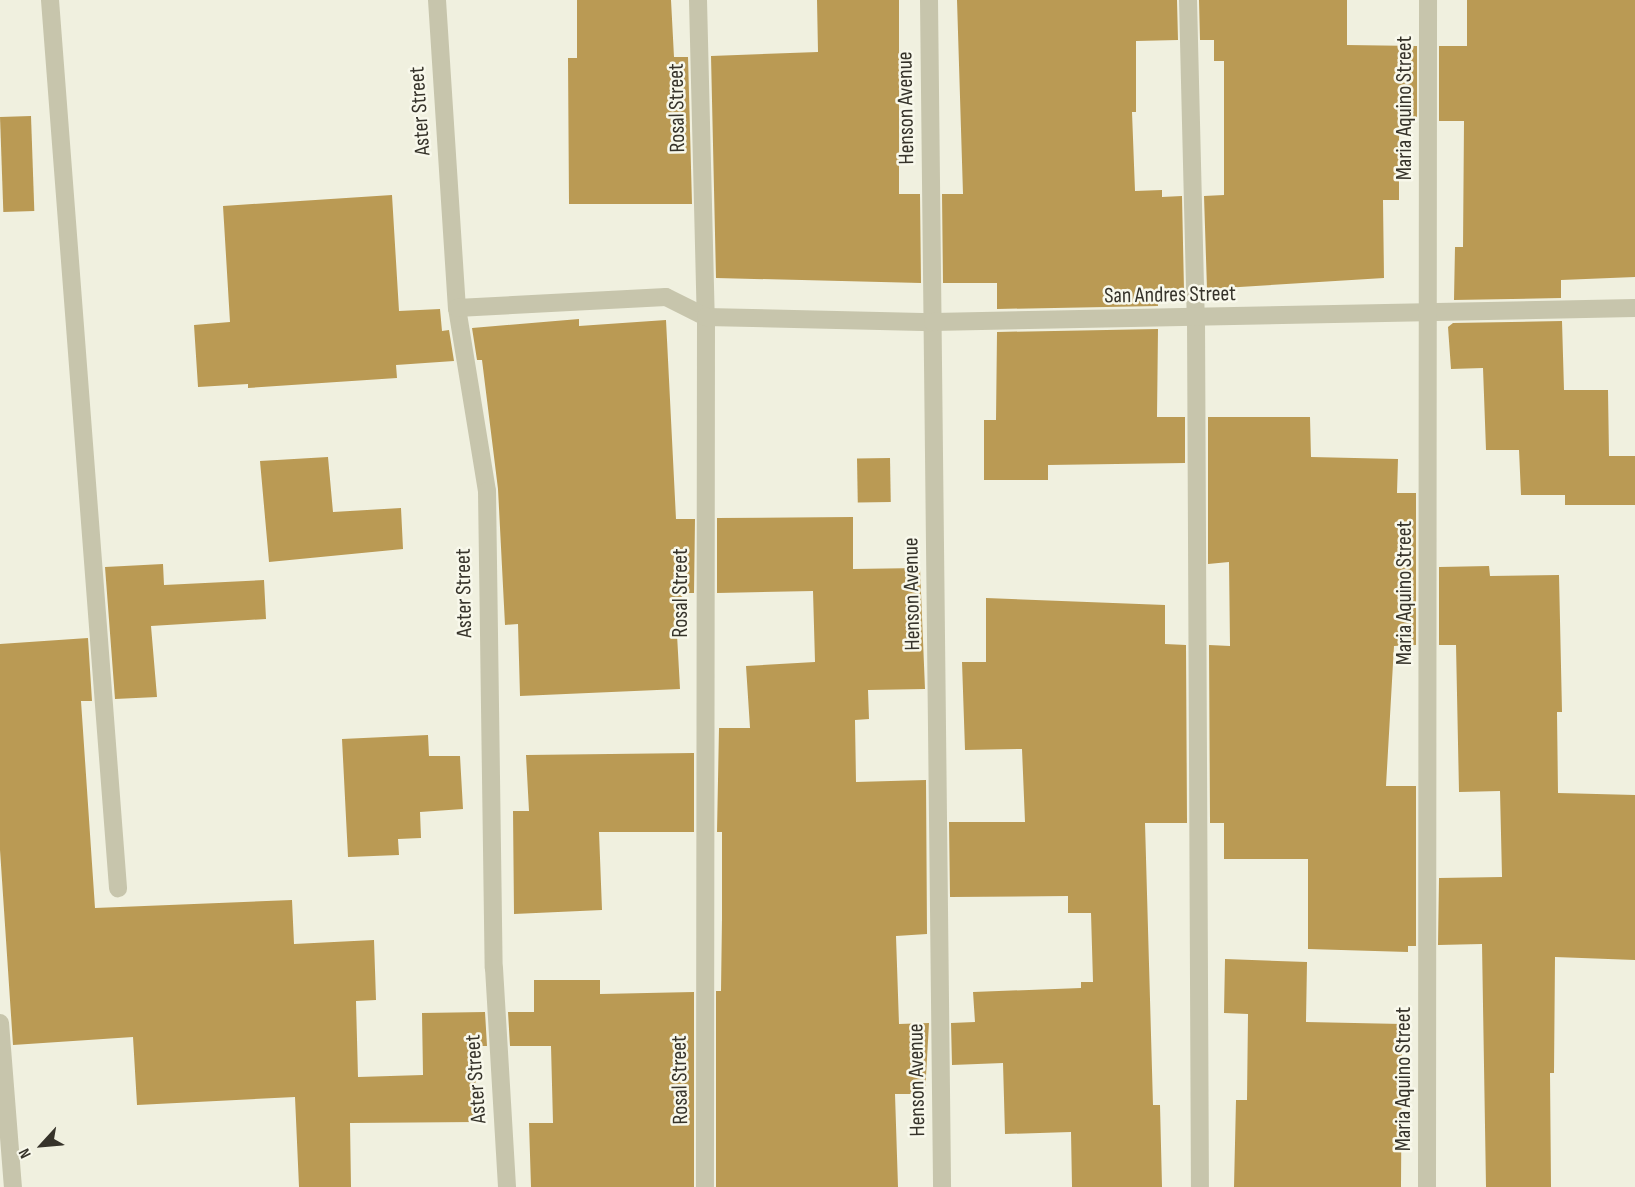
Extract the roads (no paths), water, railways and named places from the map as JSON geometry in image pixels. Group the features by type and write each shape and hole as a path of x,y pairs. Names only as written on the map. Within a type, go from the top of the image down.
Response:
{"street":[{"path":"50,0 118,888"},
{"name":"Aster Street","path":"438,0 457,308 487,491 494,968 507,1187"},
{"name":"Rosal Street","path":"698,0 706,317 705,1187"},
{"name":"Henson Avenue","path":"929,0 942,1187"},
{"path":"1188,0 1196,319 1200,1187"},
{"name":"Maria Aquino Street","path":"1427,1187 1430,314 1428,0"},
{"path":"457,308 666,297 706,317"},
{"name":"San Andres Street","path":"706,317 933,322 1196,319 1635,308"},
{"path":"0,1023 13,1187"}]}
